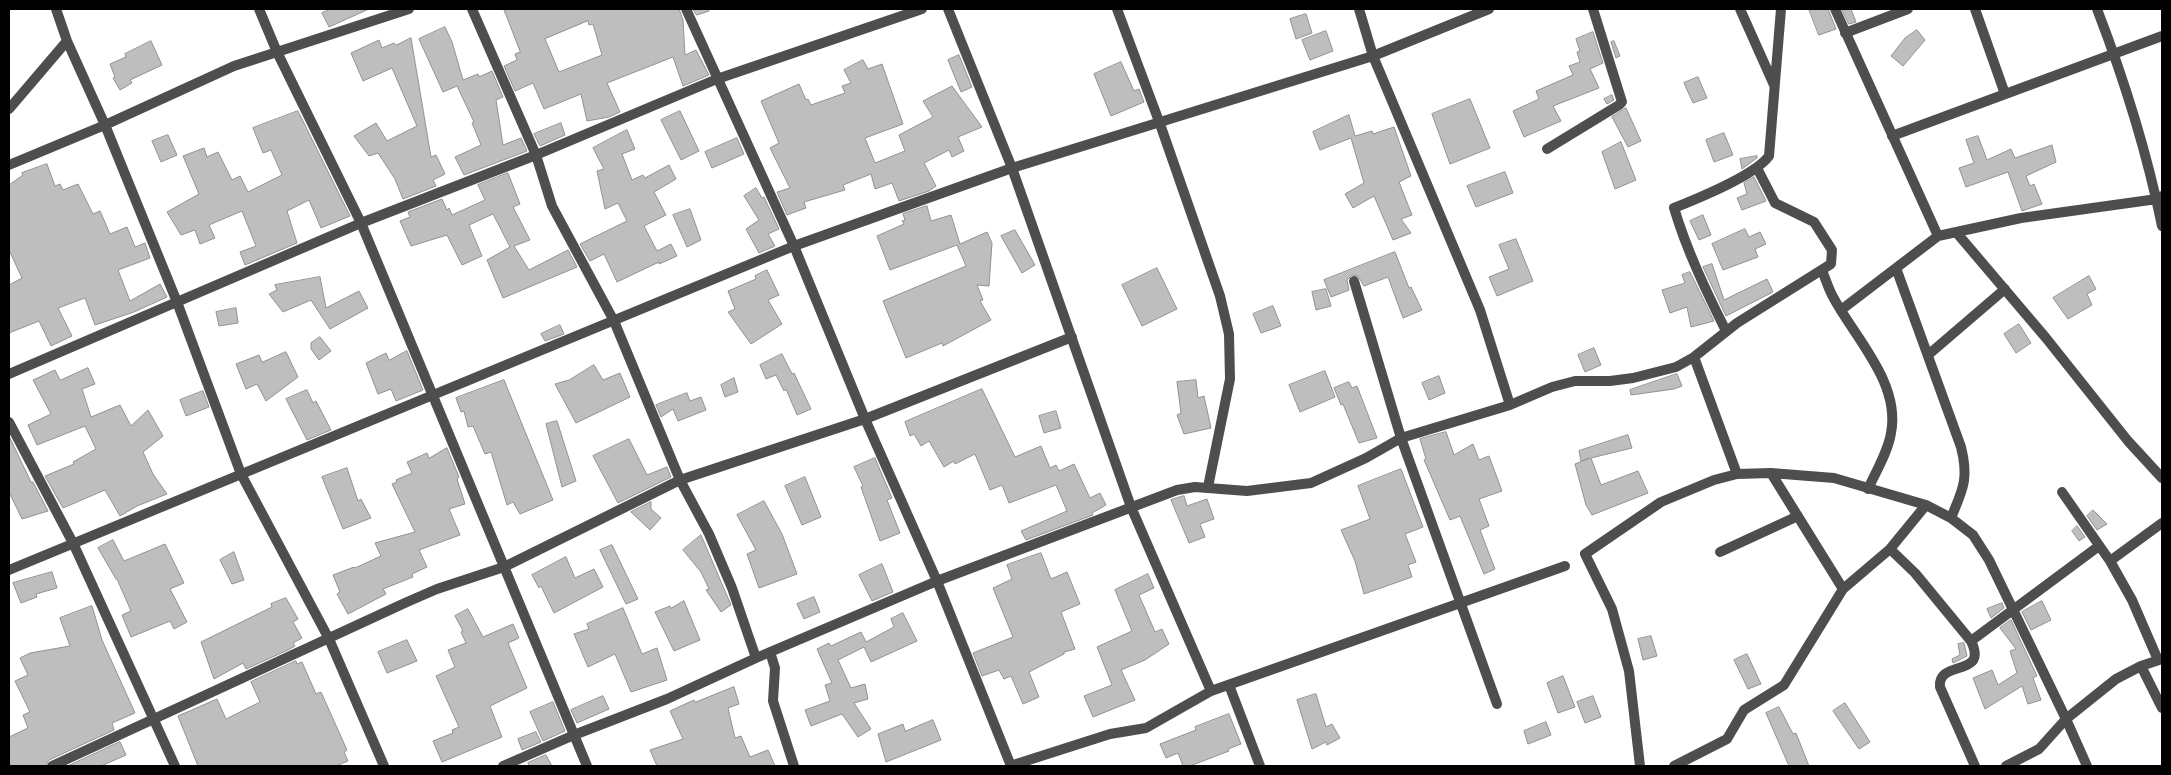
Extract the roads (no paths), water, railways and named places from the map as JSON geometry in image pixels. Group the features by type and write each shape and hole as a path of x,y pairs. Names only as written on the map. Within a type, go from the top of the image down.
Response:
{"street":[{"path":"56,9 67,42 105,125 176,302 241,474 329,639 384,766"},
{"path":"259,9 277,52 361,223 587,766"},
{"path":"9,165 105,125 234,66 410,9"},
{"path":"472,9 536,155 552,206 614,321 680,480 716,552 756,658"},
{"path":"686,9 794,246 865,420 938,581 1011,766 1110,734 1146,728 1212,691 1565,566"},
{"path":"9,374 361,223 536,155 717,79 922,9"},
{"path":"948,9 1012,168 1131,506 1212,691"},
{"path":"1117,9 1160,124 1220,296 1229,334 1230,379 1208,487"},
{"path":"1359,9 1373,56 1480,310 1510,405"},
{"path":"9,570 794,246 1012,168 1160,124 1236,98 1373,56 1489,9"},
{"path":"1547,149 1619,106 1622,102 1593,9"},
{"path":"1740,9 1775,86"},
{"path":"1726,331 1691,258 1674,208 1757,168 1769,156 1781,9"},
{"path":"1835,9 1844,33 1938,236"},
{"path":"1844,33 1908,9"},
{"path":"1975,9 2005,94"},
{"path":"2097,9 2159,198 2162,226"},
{"path":"1892,136 2162,36"},
{"path":"9,109 67,42"},
{"path":"503,766 667,699 756,658 938,581 1177,490 1208,487 1247,491 1311,483 1366,458 1401,438 1510,405 1552,387 1575,381 1610,381 1632,378 1676,367 1694,357 1726,331 1822,270 1830,264 1833,257 1829,244 1814,222 1776,203 1757,168"},
{"path":"1841,310 1938,236 2021,218 2159,198"},
{"path":"1956,232 2005,289 2128,441 2162,478"},
{"path":"1896,268 1961,447 1966,466 1964,484 1951,518"},
{"path":"1822,270 1831,294 1884,380 1892,410 1892,430 1889,442 1868,489"},
{"path":"1354,281 1401,438 1497,704"},
{"path":"1928,355 2005,289"},
{"path":"52,766 155,720 228,683 437,590 504,567 680,480 865,420 1072,337"},
{"path":"1694,357 1737,474"},
{"path":"9,422 73,543 176,766"},
{"path":"1771,473 1843,589"},
{"path":"1640,766 1629,671 1612,609 1585,554 1661,502 1714,480 1737,474 1771,473 1834,478 1926,506 1951,518 1973,535 1990,560 2087,766"},
{"path":"2006,766 2039,749 2066,719 2116,679 2160,659 2132,600 2110,561 2062,492"},
{"path":"1674,766 1727,739 1744,710 1784,685 1843,589 1890,549 1926,506"},
{"path":"1720,552 1798,516"},
{"path":"2110,561 2162,524"},
{"path":"1971,641 2099,546"},
{"path":"1890,549 1914,573 1971,641 1975,650 1976,657 1973,662 1942,675 1939,681 1940,688 1975,766"},
{"path":"770,652 775,668 773,702 794,766"},
{"path":"2141,666 2162,708"},
{"path":"1229,685 1260,766"}]}
